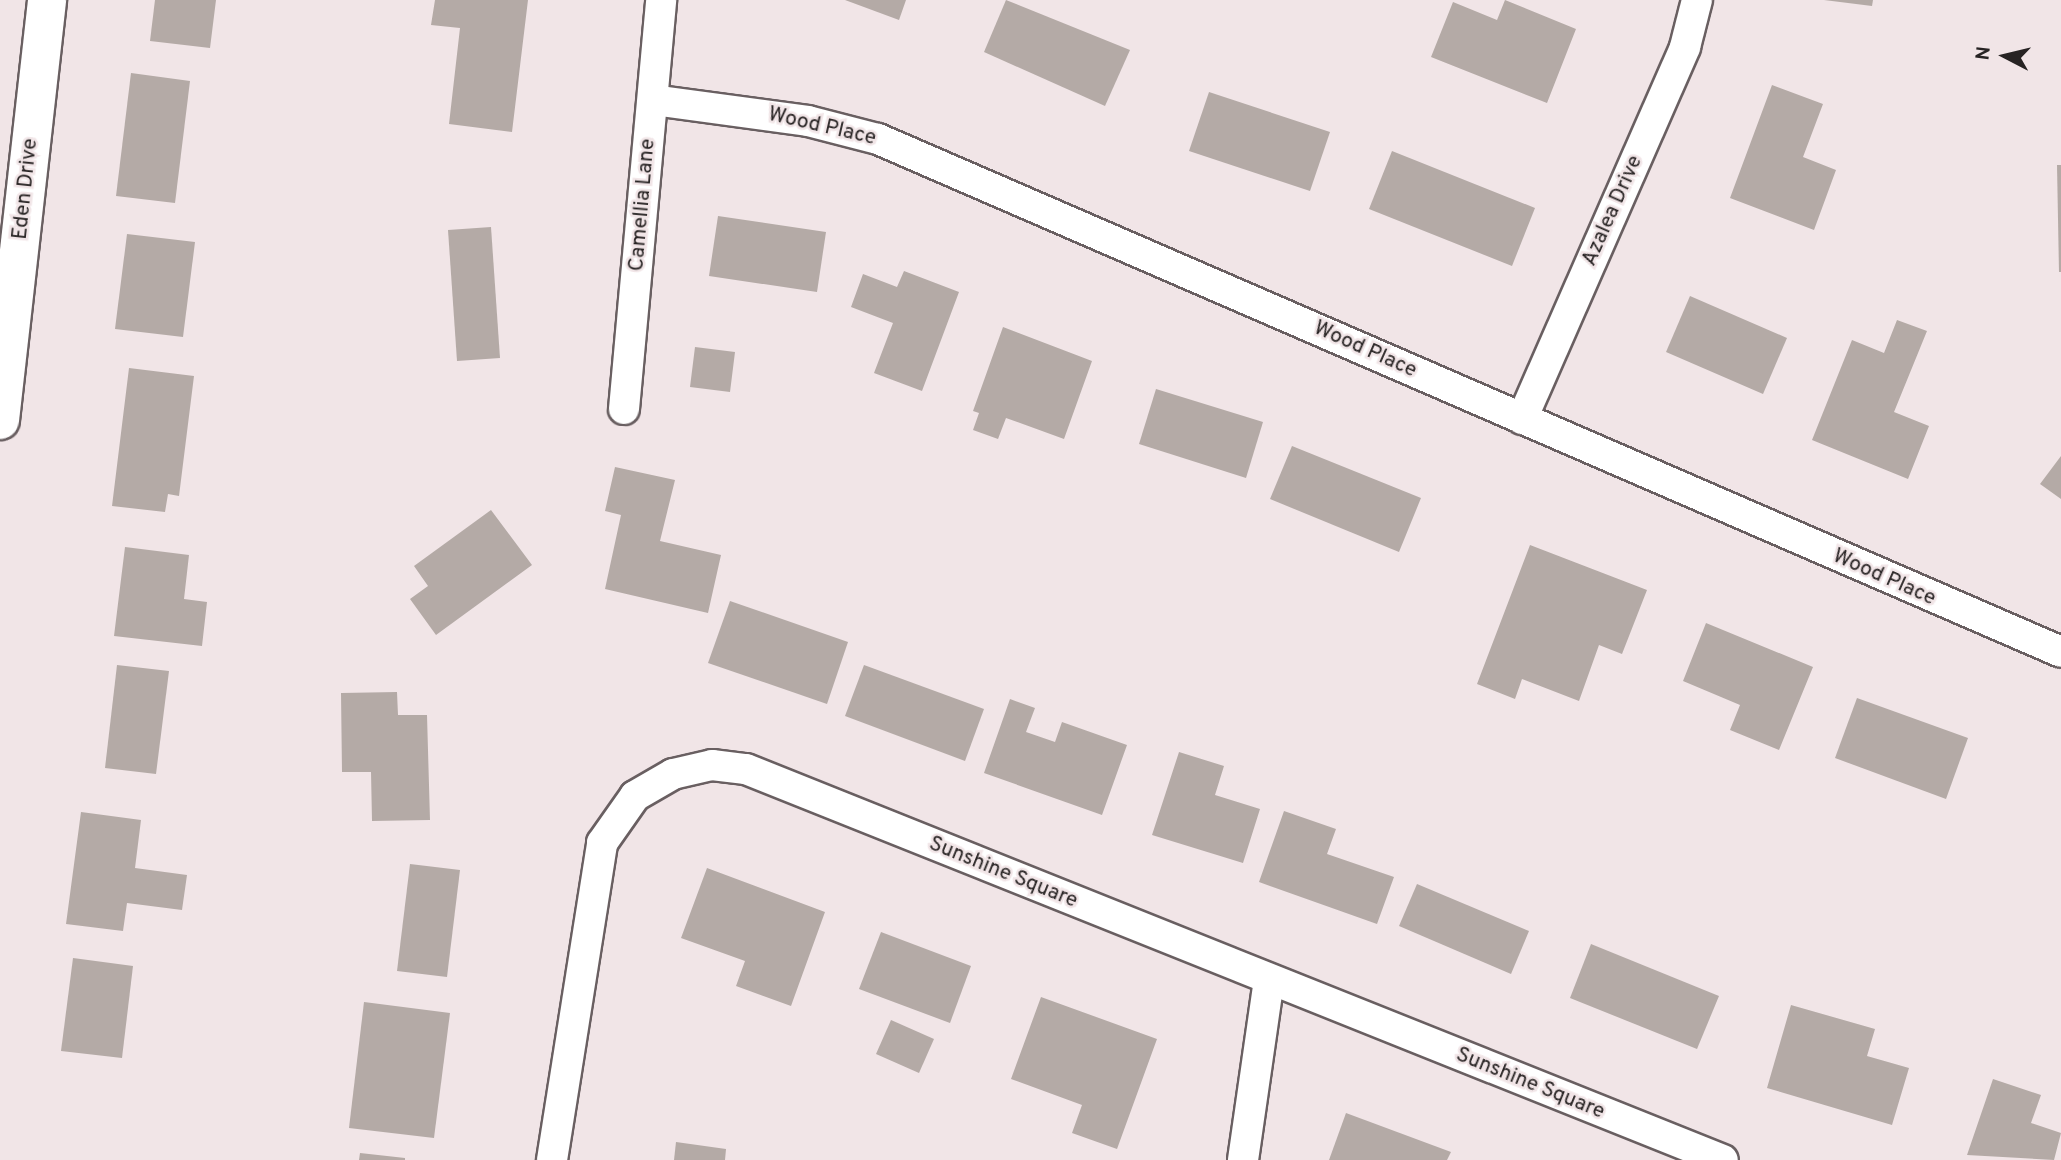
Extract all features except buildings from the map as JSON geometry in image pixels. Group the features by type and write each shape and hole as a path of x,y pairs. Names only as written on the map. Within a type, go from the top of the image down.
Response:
{"street":[{"name":"Eden Drive","path":"0,420 47,0"},
{"name":"Camellia Lane","path":"624,409 661,0"},
{"name":"Azalea Drive","path":"1522,419 1685,47 1697,0"},
{"name":"Wood Place","path":"653,100 860,132 2061,652"},
{"name":"Sunshine Square","path":"552,1160 602,843 635,796 699,766 746,769 1723,1160"},
{"path":"1243,1160 1269,980"}]}
